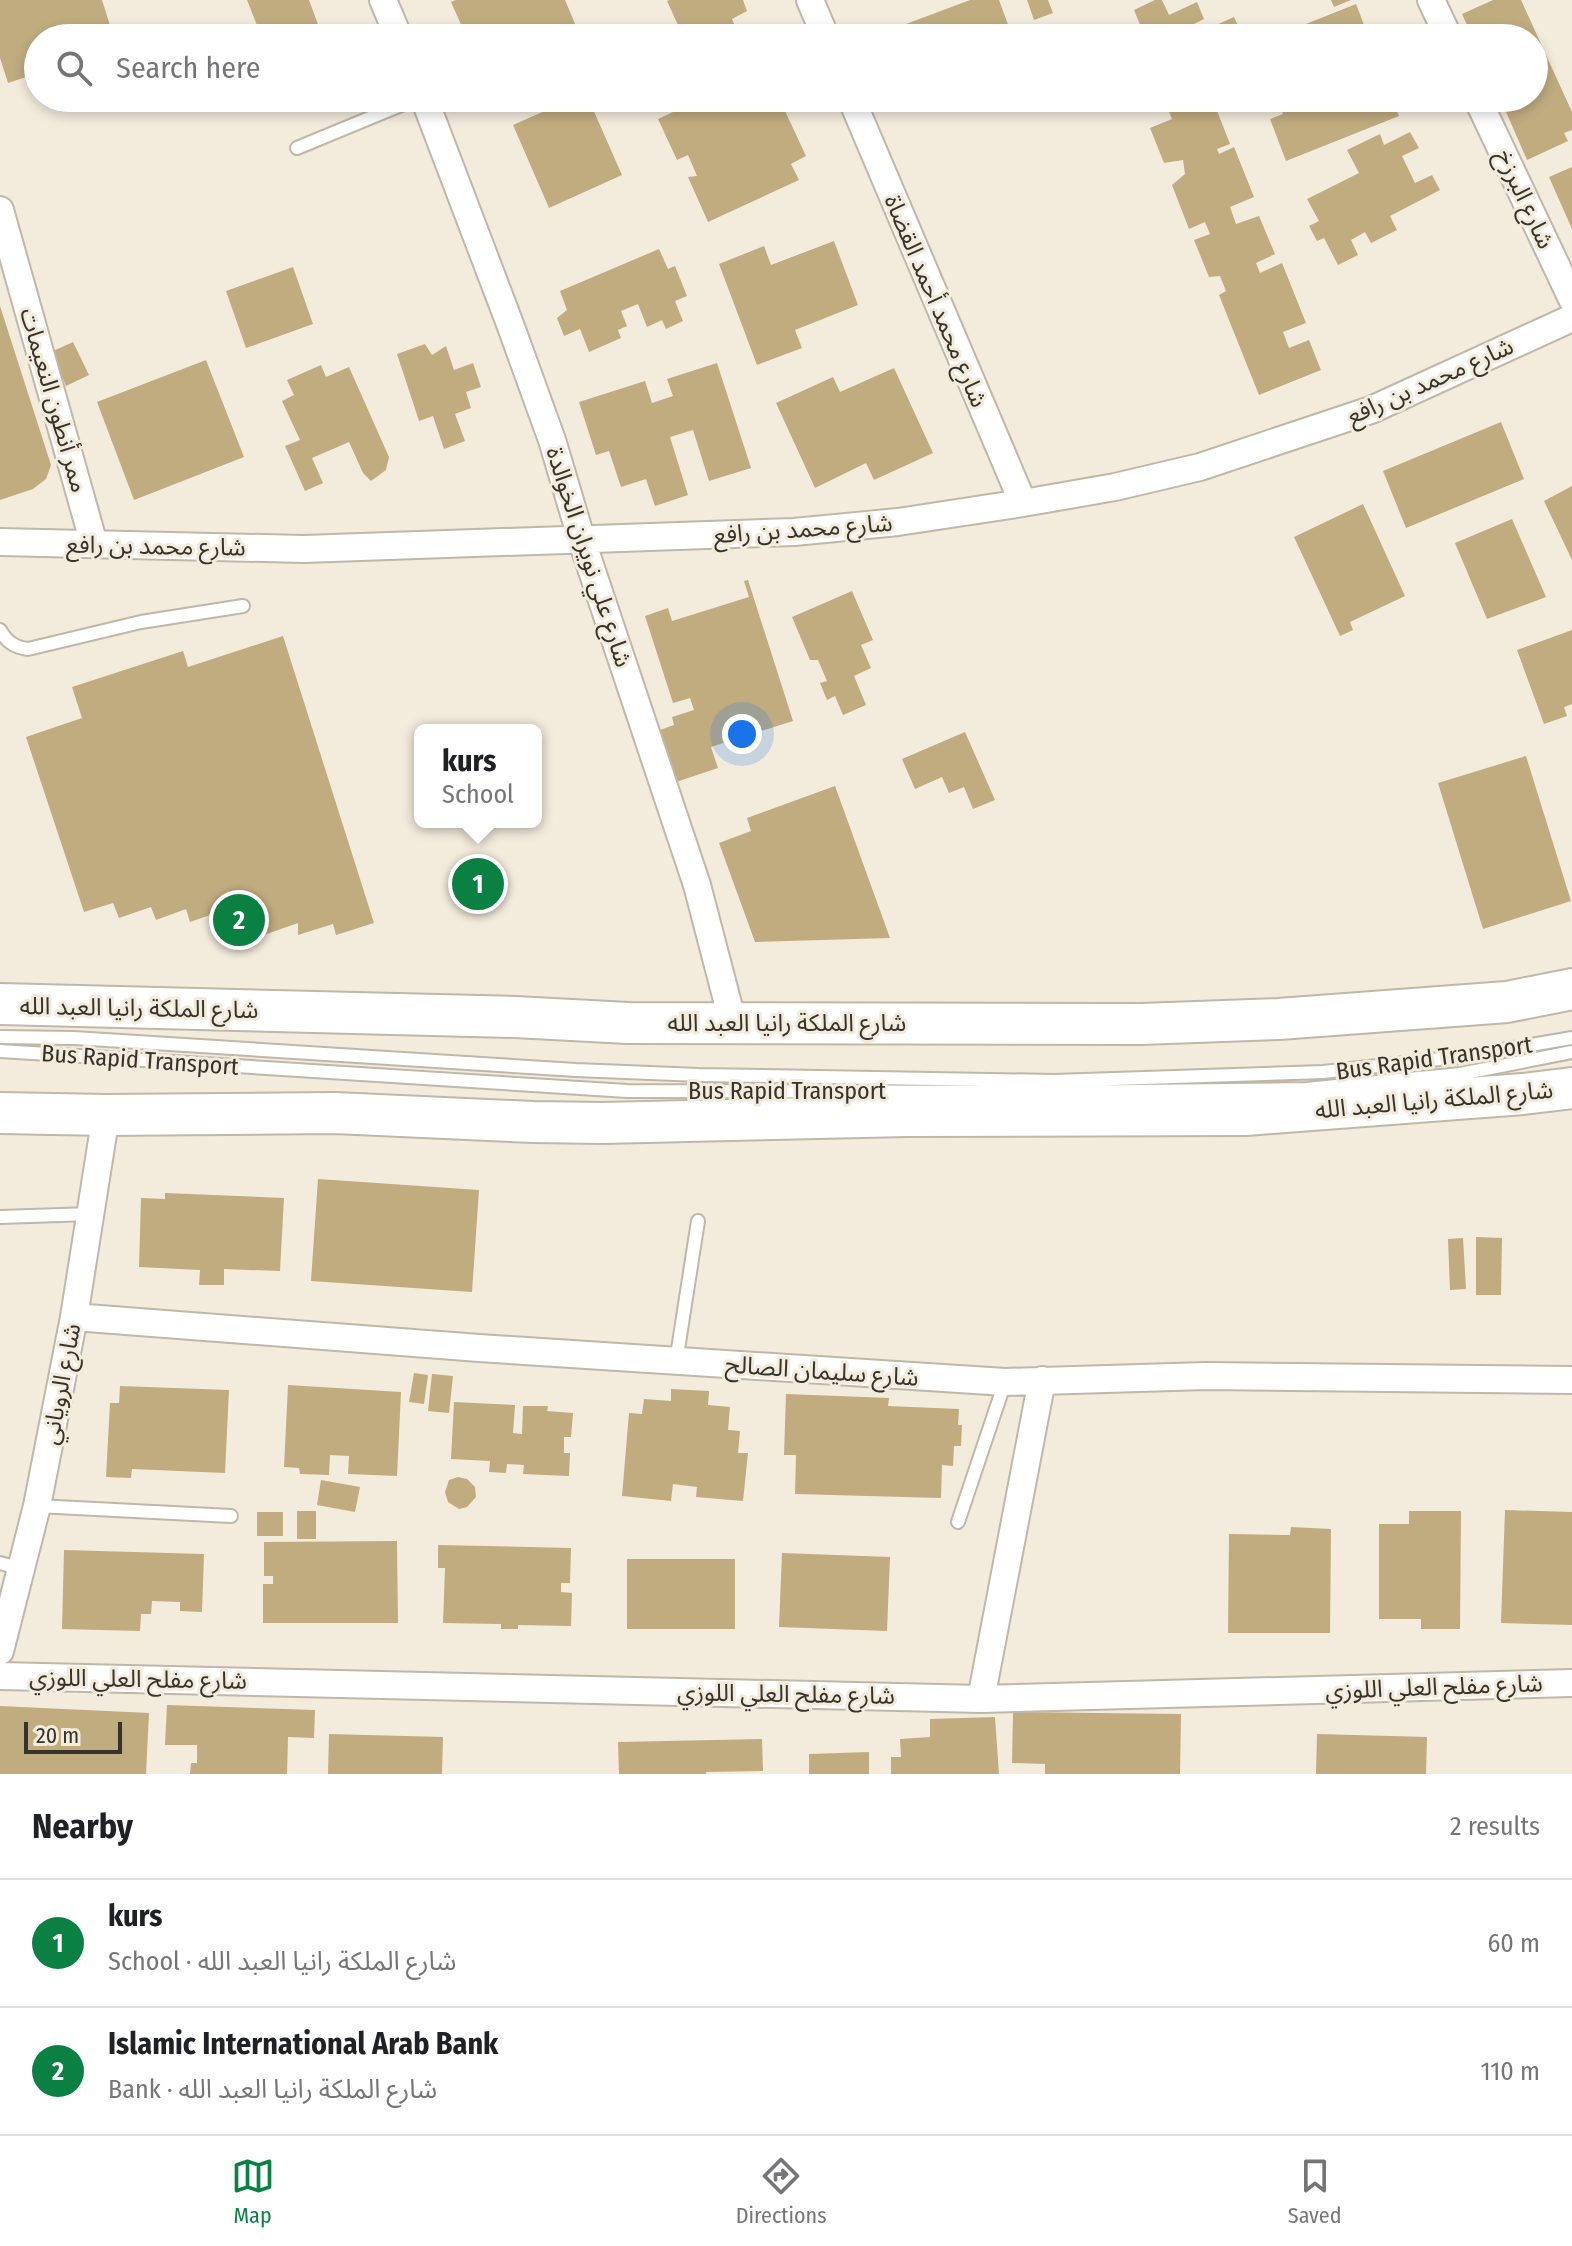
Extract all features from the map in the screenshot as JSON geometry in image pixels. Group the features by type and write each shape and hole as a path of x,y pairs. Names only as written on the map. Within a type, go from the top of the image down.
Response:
{"main road":[{"name":"شارع الملكة رانيا العبد الله","path":"0,1010 515,1017 628,1023 1141,1024 1279,1019 1507,1002 1572,989"},
{"name":"شارع الملكة رانيا العبد الله","path":"0,1113 335,1113 603,1123 907,1116 1246,1115 1572,1088"}],"street":[{"path":"383,0 393,24"},
{"path":"810,0 820,24"},
{"path":"1431,0 1442,24"},
{"name":"شارع علي نويران الخوالدة","path":"426,112 552,440 582,541 697,885 733,1023"},
{"name":"شارع محمد أحمد القضاة","path":"857,112 1023,503"},
{"name":"شارع البرزخ","path":"1484,112 1572,299"},
{"name":"ممر أنطون النعيمات","path":"0,210 94,544"},
{"name":"شارع محمد بن رافع","path":"0,542 304,549 794,532 898,522 1115,487 1200,467 1358,415 1572,318"},
{"name":"شارع الروياني","path":"0,1651 11,1566 37,1506 74,1317 106,1115"},
{"name":"شارع سليمان الصالح","path":"74,1317 676,1362 1005,1382 1206,1376 1572,1380"},
{"path":"981,1699 1042,1380"},
{"name":"شارع مفلح العلي اللوزي","path":"0,1676 981,1699 1572,1683"}],"lane":[{"path":"297,148 386,112"},
{"path":"0,630 6,640 16,647 28,649 141,622 243,606"},
{"name":"Bus Rapid Transport","path":"0,1010 74,1038 683,1075 1054,1081 1323,1072 1467,1056 1572,1038"},
{"name":"Bus Rapid Transport","path":"0,1051 627,1091 863,1092 1306,1089 1460,1074 1572,1052"},
{"path":"0,1217 91,1214"},
{"path":"676,1362 698,1221"},
{"path":"958,1522 1005,1382"},
{"path":"37,1506 231,1516"}],"building":[{"path":"0,0 102,0 110,24 24,24 24,78 8,83 0,58"},
{"path":"247,0 309,0 318,24 256,24"},
{"path":"565,0 575,24 461,24 451,2"},
{"path":"743,0 747,11 732,19 734,24 678,24 667,1"},
{"path":"970,0 999,0 1008,24 906,24"},
{"path":"1027,0 1048,0 1053,13 1034,20"},
{"path":"1162,0 1169,15 1197,2 1204,19 1194,24 1140,24 1134,10"},
{"path":"1331,0 1351,0 1334,7"},
{"path":"1493,0 1521,0 1532,24 1467,24 1462,14"},
{"path":"1356,4 1364,24 1306,24"},
{"path":"1234,17 1237,24 1218,24"},
{"path":"1548,59 1572,112 1572,130 1564,133 1568,141 1527,160 1506,112 1548,112"},
{"path":"542,112 594,112 622,175 549,208 513,125"},
{"path":"673,112 786,112 806,156 791,164 799,180 708,222 688,177 697,176 688,155 677,160 658,119"},
{"path":"1169,112 1217,112 1230,144 1217,149 1219,154 1234,147 1254,197 1230,207 1236,224 1259,216 1275,254 1256,263 1260,273 1282,263 1306,323 1283,332 1289,348 1309,340 1321,370 1259,395 1219,295 1226,291 1220,276 1209,277 1194,240 1210,234 1205,222 1189,229 1172,185 1185,174 1183,160 1164,163 1150,128 1172,119"},
{"path":"1397,112 1399,116 1286,161 1270,119 1283,114"},
{"path":"1410,132 1419,148 1402,156 1415,183 1432,175 1440,190 1390,216 1397,230 1371,243 1365,232 1351,240 1358,255 1338,265 1324,238 1317,241 1309,226 1319,221 1307,199 1359,173 1347,150 1380,134 1384,145"},
{"path":"1572,167 1572,229 1549,177"},
{"path":"834,241 858,305 795,330 802,348 757,365 719,264 764,246 771,265"},
{"path":"659,249 668,269 675,266 687,296 675,301 683,321 666,329 662,320 647,327 638,304 621,311 627,326 618,330 621,338 589,352 580,329 564,336 557,318 567,310 560,291"},
{"path":"293,267 313,324 246,348 226,291"},
{"path":"0,306 51,465 46,479 33,489 0,500"},
{"path":"73,342 89,375 66,386 51,352"},
{"path":"425,344 432,355 446,346 454,370 473,363 481,387 466,392 471,408 455,414 465,441 444,449 433,416 419,421 397,354"},
{"path":"206,360 244,457 134,500 97,402"},
{"path":"717,363 751,468 709,481 693,430 670,437 688,495 655,506 646,479 621,487 609,451 596,455 579,402 645,381 652,403 673,396 667,379"},
{"path":"321,365 326,377 349,367 389,457 386,470 371,481 363,473 349,442 312,458 323,483 305,491 285,446 300,440 282,401 294,395 287,380"},
{"path":"894,368 933,453 874,480 866,463 815,488 776,403 833,377 840,392"},
{"path":"1501,422 1524,479 1406,528 1383,471"},
{"path":"1572,486 1572,560 1544,501"},
{"path":"1363,504 1405,596 1350,622 1353,630 1340,636 1294,537"},
{"path":"1512,519 1546,597 1487,619 1455,543"},
{"path":"748,580 793,721 711,747 718,768 673,783 657,731 674,725 672,717 694,710 690,698 673,703 645,616 668,608 672,621 749,597 744,581"},
{"path":"852,591 873,640 861,645 871,668 854,676 866,705 843,715 835,696 827,700 820,683 827,681 818,660 810,660 792,617"},
{"path":"1572,630 1572,704 1564,707 1567,716 1544,724 1517,650"},
{"path":"283,636 374,923 336,935 333,924 298,935 298,923 247,941 239,920 218,928 213,914 190,922 186,909 156,920 151,907 119,918 113,903 84,912 26,737 82,718 72,687 183,651 188,667"},
{"path":"965,732 995,800 973,809 964,787 949,793 942,777 915,789 902,759"},
{"path":"1526,756 1571,901 1483,929 1438,783"},
{"path":"835,786 890,938 755,942 719,843 751,831 747,818"},
{"path":"318,1179 479,1190 472,1292 311,1281"},
{"path":"165,1193 284,1198 280,1271 224,1269 224,1285 199,1285 200,1270 139,1267 141,1198 165,1199"},
{"path":"1476,1237 1502,1238 1501,1295 1476,1295"},
{"path":"1463,1238 1466,1289 1450,1290 1448,1239"},
{"path":"414,1373 428,1375 424,1404 409,1402"},
{"path":"432,1374 453,1376 449,1413 428,1411"},
{"path":"288,1385 401,1392 397,1476 348,1474 349,1456 330,1455 329,1475 300,1474 299,1468 284,1467"},
{"path":"120,1386 229,1390 225,1473 132,1469 131,1478 106,1477 110,1403 119,1403"},
{"path":"671,1389 709,1391 708,1405 730,1407 728,1430 740,1431 738,1453 748,1453 743,1501 696,1497 697,1487 673,1484 671,1501 622,1496 629,1413 642,1414 644,1399 671,1401"},
{"path":"786,1394 889,1398 888,1406 959,1409 961,1446 954,1446 953,1466 942,1465 941,1498 795,1494 796,1455 784,1455"},
{"path":"454,1402 515,1405 513,1433 522,1434 523,1406 548,1406 547,1411 573,1413 571,1437 564,1437 564,1453 570,1453 569,1476 523,1474 524,1465 507,1464 506,1473 489,1472 490,1461 451,1459"},
{"path":"458,1477 467,1479 475,1487 476,1497 467,1507 459,1509 448,1502 445,1492 449,1480"},
{"path":"321,1480 360,1487 355,1512 317,1505"},
{"path":"1505,1510 1572,1512 1572,1625 1501,1623"},
{"path":"297,1511 316,1511 316,1539 297,1539"},
{"path":"1409,1511 1461,1511 1460,1629 1421,1629 1421,1619 1379,1619 1379,1524 1409,1524"},
{"path":"257,1512 283,1512 283,1536 257,1536"},
{"path":"1291,1527 1331,1529 1330,1633 1228,1633 1229,1534 1290,1535"},
{"path":"397,1541 398,1623 263,1623 263,1584 273,1584 273,1576 264,1576 264,1542"},
{"path":"438,1545 571,1548 570,1583 561,1583 561,1592 572,1593 571,1626 518,1625 518,1629 501,1629 501,1624 443,1623 445,1568 438,1568"},
{"path":"64,1550 204,1554 202,1612 180,1611 180,1602 152,1601 151,1614 141,1614 140,1631 62,1629"},
{"path":"782,1553 890,1557 887,1631 779,1627"},
{"path":"627,1559 735,1559 735,1629 627,1629"},
{"path":"167,1705 315,1710 314,1738 288,1737 287,1774 190,1774 191,1763 197,1763 197,1745 165,1745"},
{"path":"0,1706 149,1713 146,1774 0,1774"},
{"path":"1013,1712 1181,1714 1180,1774 1045,1774 1045,1764 1012,1763"},
{"path":"995,1717 999,1774 891,1774 891,1757 901,1757 900,1739 930,1737 930,1719"},
{"path":"329,1734 443,1737 442,1774 328,1774"},
{"path":"1317,1734 1427,1737 1426,1774 1316,1774"},
{"path":"762,1739 763,1771 619,1774 618,1742"},
{"path":"869,1752 869,1774 809,1774 809,1754"}],"place":[{"name":"kurs","path":"478,884"},
{"name":"Islamic International Arab Bank","path":"239,920"}]}
